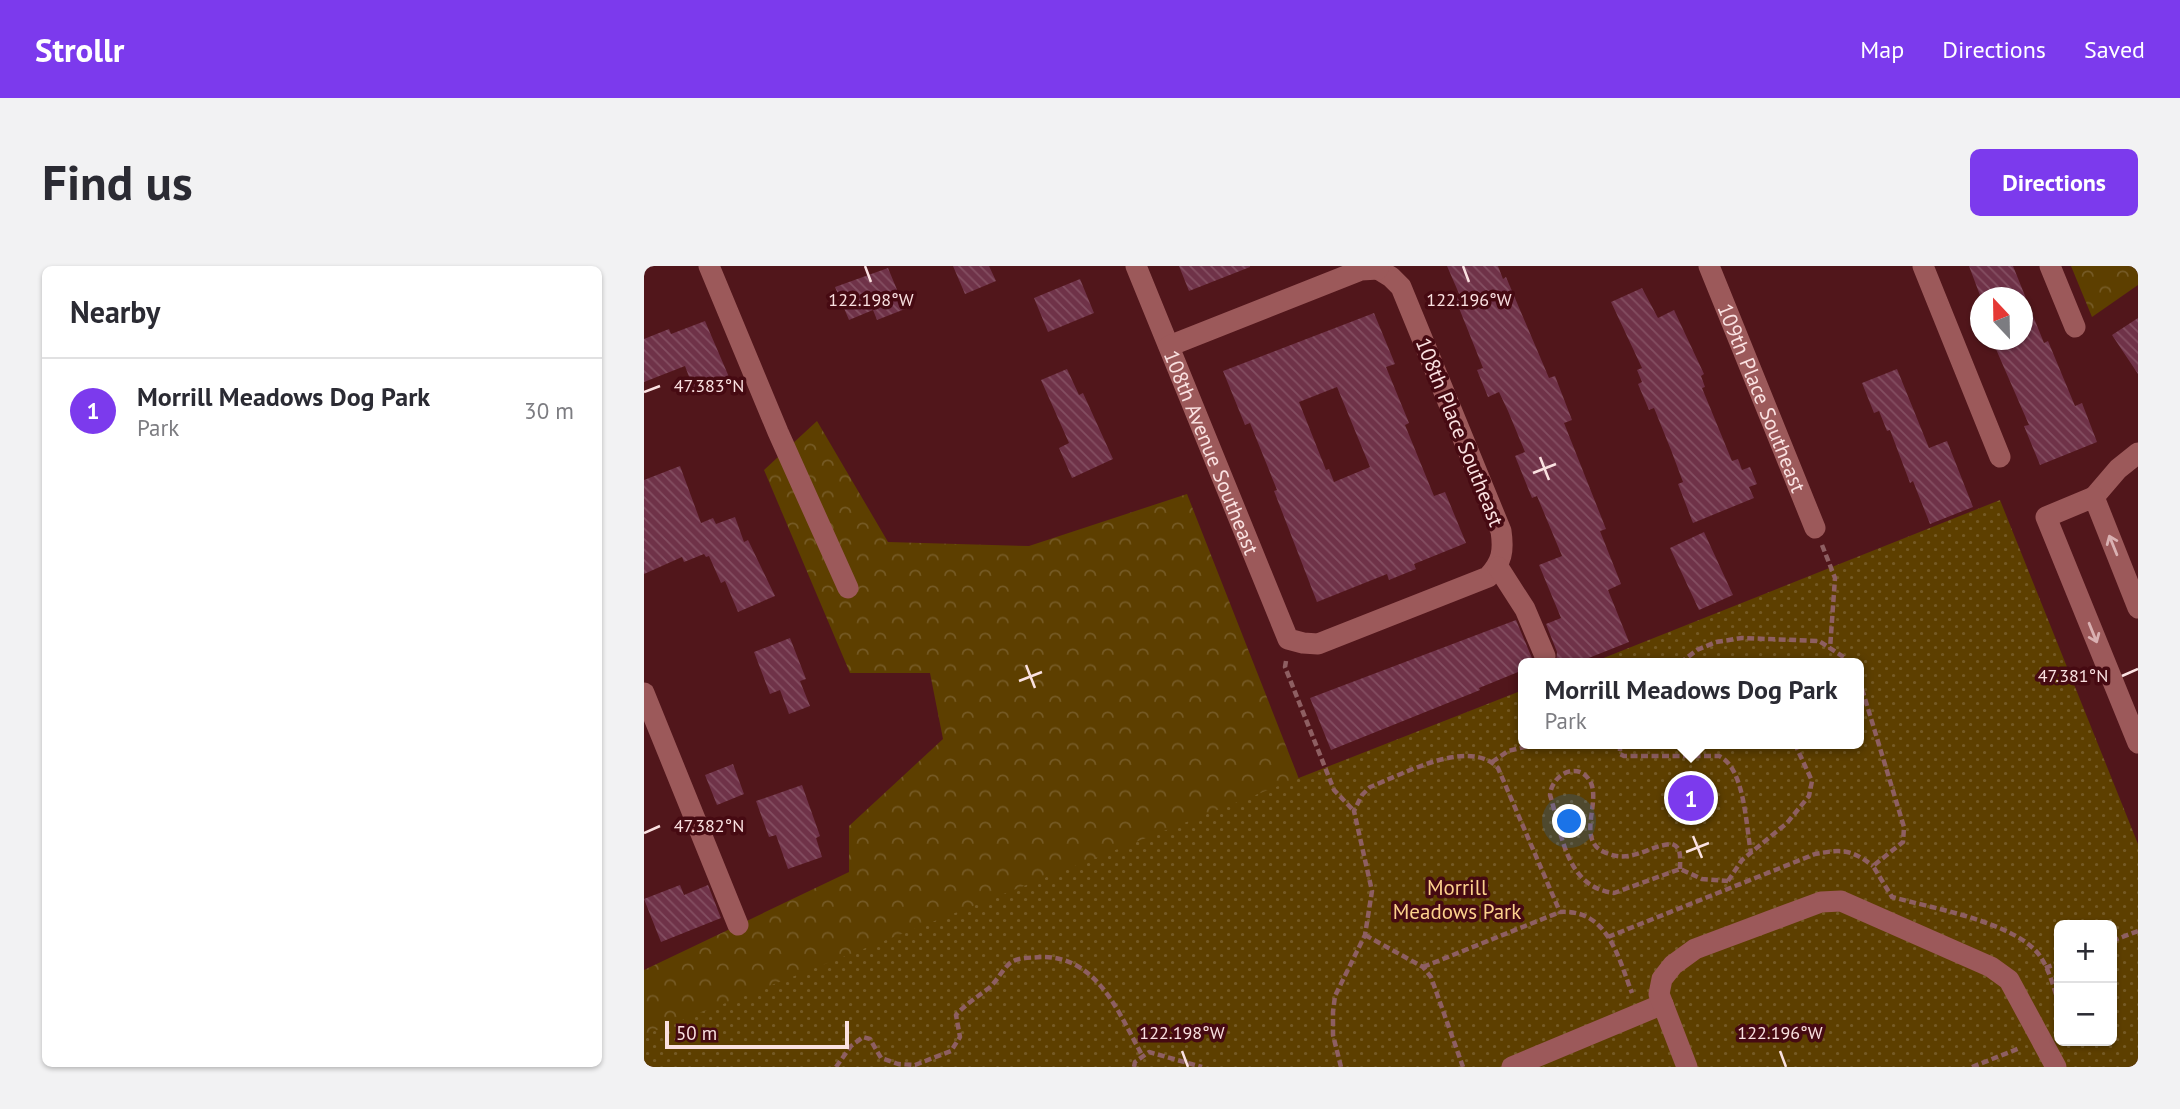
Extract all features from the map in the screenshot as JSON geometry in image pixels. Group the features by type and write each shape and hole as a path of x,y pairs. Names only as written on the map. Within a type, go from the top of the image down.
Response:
{"street":[{"path":"709,266 778,432 848,588"},
{"name":"108th Avenue Southeast","path":"1136,266 1288,639"},
{"name":"109th Place Southeast","path":"1709,266 1815,528"},
{"path":"1923,266 2000,457"},
{"path":"2050,266 2075,327"},
{"path":"1169,346 1361,270 1378,268"},
{"name":"108th Place Southeast","path":"1378,268 1401,287 1501,531 1504,549 1498,567"},
{"path":"2138,453 2118,469 2094,497 2046,517 2138,743"},
{"path":"2094,497 2138,608"},
{"path":"1288,639 1318,644 1488,577 1498,567 1525,609 1545,656"},
{"path":"644,693 738,925"},
{"path":"1687,1067 1659,994 1662,979 1673,965 1695,949 1821,902 1841,901 2000,973 2015,988 2056,1067"},
{"path":"1512,1067 1663,1004"}],"path":[{"path":"1815,528 1835,579 1830,649"},
{"path":"1687,658 1716,642 1742,638 1819,641 1842,658"},
{"path":"1288,639 1285,667 1334,790 1354,811 1372,891 1365,935 1335,996 1332,1035 1342,1067"},
{"path":"1864,695 1904,827 1903,842 1873,866"},
{"path":"1492,762 1508,751 1518,749"},
{"path":"1620,749 1620,754 1624,757 1718,756 1724,759 1737,776 1751,853"},
{"path":"1728,881 1742,860 1787,823 1809,796 1812,780 1797,749"},
{"path":"1354,811 1362,795 1370,788 1438,761 1467,754 1489,759 1498,768 1560,912"},
{"path":"1679,869 1681,857 1678,848 1672,844 1629,856 1605,853 1590,834 1594,797 1588,778 1581,772 1573,771 1563,773 1555,779 1550,794 1570,862 1587,884 1602,891 1614,892 1679,869 1702,879 1728,881"},
{"path":"1608,937 1815,854 1837,850 1858,854 1873,866 1892,897 1992,925 2025,941 2040,956 2054,992"},
{"path":"1728,881 1731,888"},
{"path":"1423,967 1560,912 1585,914 1596,921 1608,937 1642,1014"},
{"path":"2117,939 2138,931"},
{"path":"1365,935 1423,967 1431,976 1463,1067"},
{"path":"836,1067 851,1046 863,1037 870,1039 881,1058 898,1064 915,1065 951,1051 960,1037 956,1015 968,1001 990,987 1011,962 1025,958 1052,957 1071,963 1098,981 1108,993 1142,1055"},
{"path":"2045,968 2054,964"},
{"path":"1972,1067 2042,1039"},
{"path":"1134,1067 1135,1062 1149,1052 1202,1067"}],"green space":[{"path":"2071,266 2138,266 2138,285 2092,317"},
{"path":"817,421 888,542 1029,546 1187,494 1299,779 1337,819 644,1067 644,970 849,872 849,826 943,739 930,673 850,673 764,470"},
{"name":"Morrill Meadows Park","path":"2000,500 2138,844 2138,1067 644,1067 644,1035 1518,692 1518,749 1864,749 1864,658 1604,658"}],"building":[{"path":"953,266 989,266 996,281 965,294"},
{"path":"1179,266 1250,266 1250,267 1189,291"},
{"path":"1447,266 1498,266 1503,279 1506,277 1549,378 1555,376 1572,420 1564,423 1606,529 1600,531 1621,584 1608,590 1629,642 1589,658 1556,658 1557,652 1546,624 1561,618 1539,565 1562,556 1537,496 1532,498 1515,456 1525,452 1508,411 1499,392 1488,397 1477,370 1483,368 1455,298 1460,296"},
{"path":"1969,266 2013,266 2021,287 1977,287"},
{"path":"888,268 905,309 877,320 873,310 849,320 835,287"},
{"path":"1080,279 1094,313 1048,332 1034,298"},
{"path":"1642,288 1658,318 1674,310 1704,374 1701,376 1705,387 1702,388 1732,461 1738,459 1742,470 1750,467 1757,484 1749,487 1754,498 1693,523 1678,484 1683,482 1671,450 1654,408 1649,410 1638,384 1642,382 1637,370 1642,368 1611,302"},
{"path":"1374,313 1395,364 1386,367 1409,423 1405,425 1434,496 1445,492 1466,543 1414,564 1416,569 1389,580 1387,574 1317,602 1250,423 1245,425 1223,371","holes":["1337,387 1370,467 1334,482 1329,469 1326,470 1299,402"]},
{"path":"2033,316 2044,343 2048,341 2075,406 2082,403 2097,442 2040,465 2024,426 2029,425 1996,350 2033,350"},
{"path":"2138,318 2138,374 2112,335"},
{"path":"705,321 729,377 694,390 685,366 644,382 644,339 669,329 671,334"},
{"path":"1067,369 1079,395 1083,393 1113,459 1072,478 1059,448 1069,443 1041,380"},
{"path":"1897,369 1929,448 1947,441 1973,507 1930,524 1913,481 1910,483 1890,430 1887,431 1879,411 1874,413 1862,383"},
{"path":"680,466 701,523 713,518 716,524 735,517 744,542 748,540 775,596 738,612 725,581 721,583 709,556 704,554 684,562 682,557 644,574 644,480"},
{"path":"1704,532 1733,595 1699,610 1670,548"},
{"path":"1516,620 1532,658 1518,658 1518,672 1479,688 1480,690 1331,750 1310,698"},
{"path":"790,638 806,679 800,681 810,706 789,714 780,690 770,694 754,652"},
{"path":"733,764 744,794 717,805 705,775"},
{"path":"802,785 820,836 816,838 822,857 788,869 776,835 769,837 756,801"},
{"path":"680,885 684,895 708,885 721,918 661,942 644,899"}],"place":[{"name":"Morrill Meadows Dog Park","path":"1691,798"}]}
